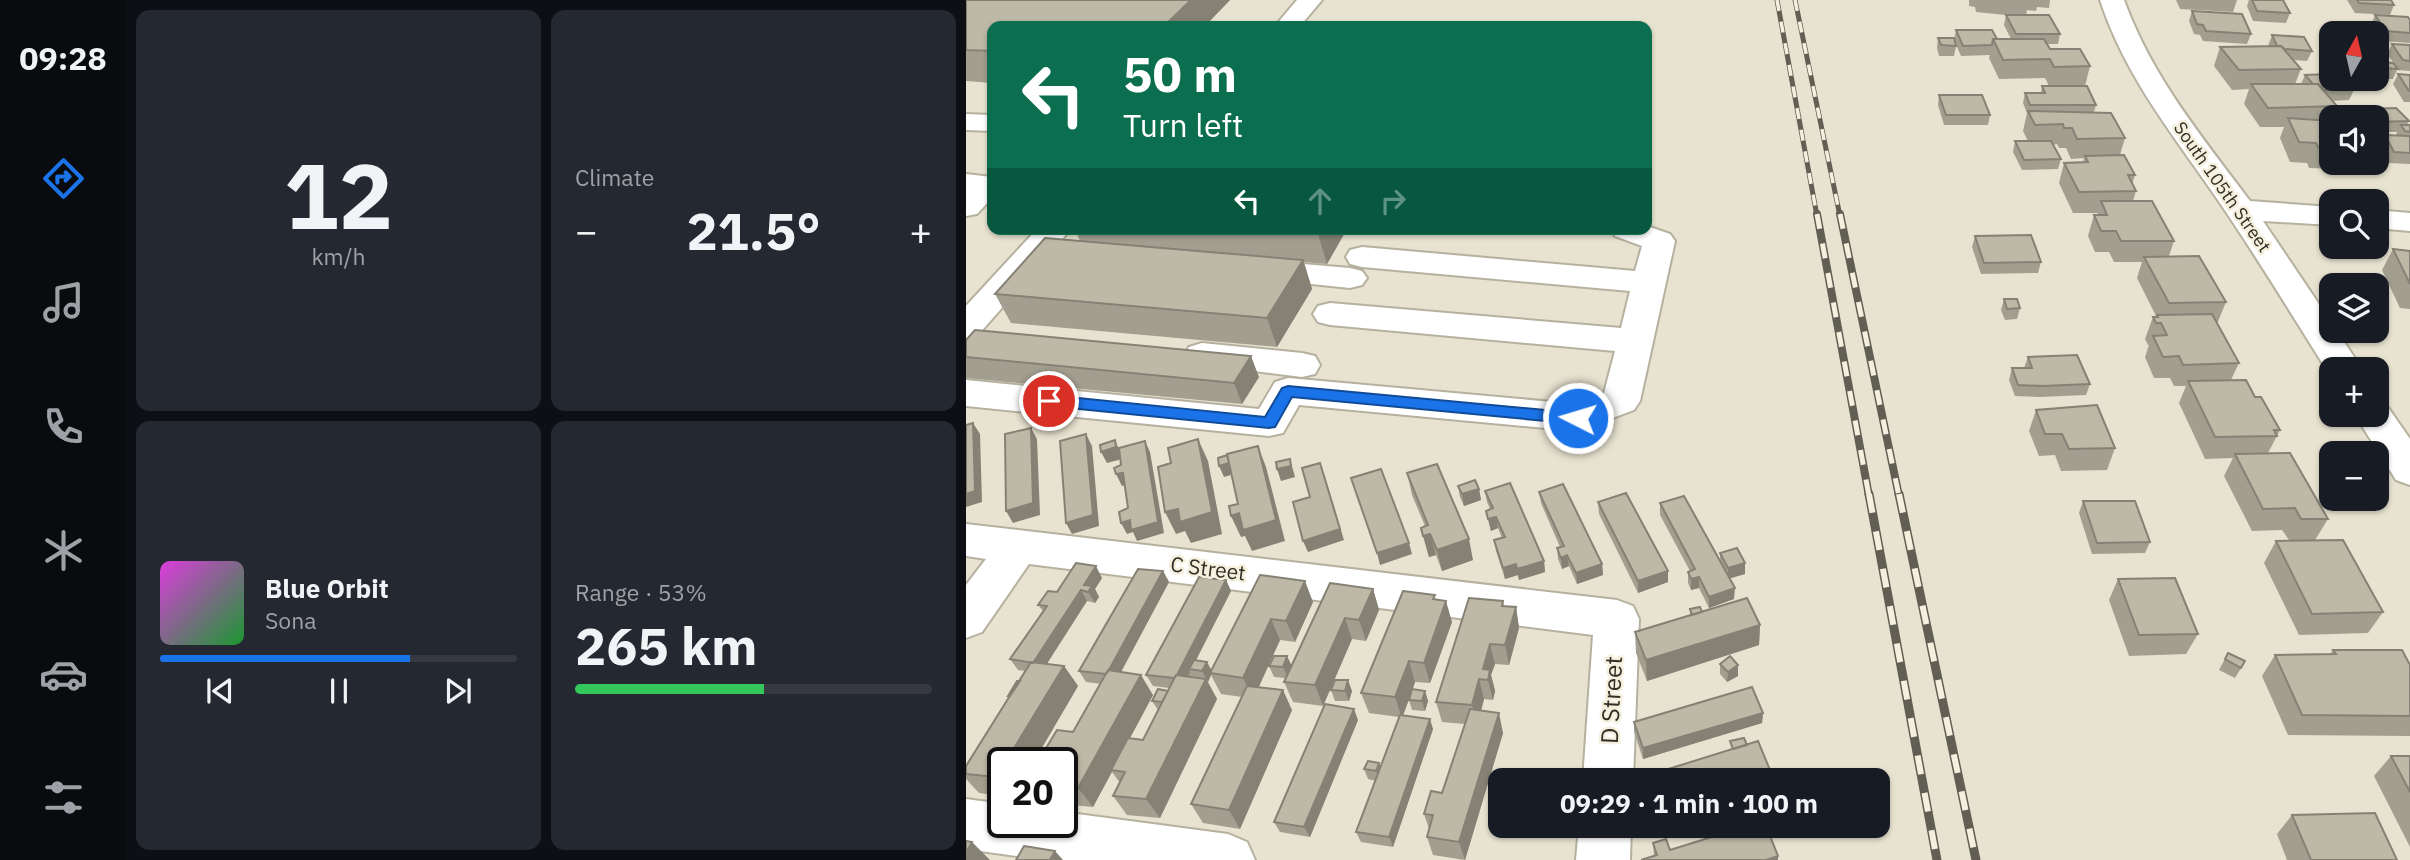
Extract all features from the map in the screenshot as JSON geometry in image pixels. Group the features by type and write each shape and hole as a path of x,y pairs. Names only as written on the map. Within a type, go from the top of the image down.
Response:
{"street":[{"path":"1291,21 1310,0"},
{"name":"South 105th Street","path":"2112,0 2119,25 2160,99 2240,209 2336,357"},
{"path":"966,122 987,123"},
{"path":"966,206 982,184"},
{"path":"2240,209 2319,215"},
{"path":"2389,220 2410,222"},
{"path":"1168,352 1295,378 1578,418 1621,401 1660,241 1643,235"},
{"path":"966,327 1046,240 1077,255"},
{"path":"1227,268 1363,255 1649,282"},
{"path":"966,393 1269,423 1363,255"},
{"path":"1330,314 1635,341"},
{"path":"966,334 1006,337"},
{"path":"2382,427 2410,470"},
{"name":"C Street","path":"966,540 1617,618"},
{"path":"966,619 1018,546"},
{"name":"D Street","path":"1609,768 1617,618"},
{"path":"966,824 1228,860"},
{"path":"1603,860 1604,838"}],"building":[{"path":"966,0 1191,0 1169,21 987,21 987,51 966,50"},
{"path":"2252,0 2283,0 2290,13 2257,11"},
{"path":"2357,0 2391,0 2394,5 2359,3"},
{"path":"2192,11 2242,14 2251,34 2206,31 2203,25 2197,24"},
{"path":"2006,15 2049,15 2060,34 2016,34"},
{"path":"2375,15 2408,17 2410,33 2389,31 2389,21 2379,21"},
{"path":"1956,30 1992,30 1997,39 1993,39 1992,45 1963,46"},
{"path":"2272,35 2304,37 2312,51 2277,46"},
{"path":"1938,38 1954,38 1956,46 1941,45"},
{"path":"1993,39 2044,39 2050,49 2080,49 2090,66 2054,67 2050,59 2003,60"},
{"path":"2392,44 2410,45 2410,61 2403,60"},
{"path":"2281,46 2301,69 2239,70 2220,47"},
{"path":"2389,63 2393,63 2398,69 2389,68"},
{"path":"2319,74 2319,85 2313,84 2305,75"},
{"path":"2398,74 2410,75 2410,91 2409,91"},
{"path":"2251,84 2318,84 2319,91 2324,91 2336,105 2319,107 2268,108"},
{"path":"2042,86 2087,86 2096,105 2030,105 2025,93 2045,93"},
{"path":"1939,95 1982,95 1990,115 1946,115"},
{"path":"2389,108 2396,108 2409,121 2389,122"},
{"path":"2028,111 2111,113 2125,138 2077,139 2072,128 2064,128 2063,124 2035,125"},
{"path":"2288,118 2319,120 2319,147 2316,143 2299,142"},
{"path":"2401,125 2410,125 2410,132 2405,131"},
{"path":"2389,135 2410,136 2410,153 2394,152 2389,143"},
{"path":"2015,141 2051,141 2061,159 2024,160"},
{"path":"2124,155 2135,175 2128,175 2136,191 2079,192 2064,163 2088,162 2085,156"},
{"path":"2101,201 2152,201 2174,241 2121,241 2116,231 2101,231 2094,215 2107,215"},
{"path":"2031,235 2041,262 1984,263 1975,236"},
{"path":"1045,238 1303,260 1267,318 995,294"},
{"path":"2393,249 2410,251 2410,284"},
{"path":"2199,256 2226,302 2169,303 2144,257"},
{"path":"2004,299 2017,299 2020,308 2007,309"},
{"path":"2212,314 2239,363 2183,365 2179,356 2163,357 2153,336 2167,335 2161,323 2156,323 2153,317"},
{"path":"975,330 1251,356 1234,383 966,357 966,340"},
{"path":"2077,355 2090,384 2018,385 2012,368 2032,368 2028,357"},
{"path":"2246,380 2255,397 2261,397 2280,430 2274,430 2277,436 2215,437 2188,381"},
{"path":"2097,405 2115,448 2069,449 2062,434 2045,434 2036,410"},
{"path":"973,423 975,491 966,494 966,425"},
{"path":"1031,428 1033,503 1006,511 1005,434"},
{"path":"1086,434 1093,515 1066,523 1060,441"},
{"path":"1198,439 1212,512 1180,522 1178,509 1165,512 1158,467 1171,463 1168,448"},
{"path":"1115,440 1116,447 1101,452 1100,445"},
{"path":"1145,441 1158,522 1131,530 1130,520 1121,523 1119,512 1128,508 1123,473 1116,474 1114,468 1121,465 1119,448"},
{"path":"1258,446 1276,520 1243,530 1239,513 1231,516 1229,506 1238,504 1227,454"},
{"path":"2290,453 2319,503 2319,511 2323,511 2328,519 2301,519 2295,508 2263,509 2235,454"},
{"path":"1227,455 1229,463 1219,466 1218,458"},
{"path":"1290,459 1291,466 1277,469 1276,462"},
{"path":"1320,463 1340,529 1303,541 1293,502 1310,497 1302,468"},
{"path":"1437,464 1469,539 1437,550 1430,534 1423,536 1421,528 1428,525 1407,473"},
{"path":"1381,469 1409,543 1377,553 1351,478"},
{"path":"1475,480 1479,489 1462,494 1458,486"},
{"path":"1510,483 1544,561 1517,569 1516,564 1503,568 1494,540 1505,537 1496,517 1488,519 1486,511 1493,508 1485,491"},
{"path":"1563,484 1602,564 1576,573 1567,555 1561,558 1557,548 1564,546 1539,492"},
{"path":"1626,493 1668,571 1638,581 1598,502"},
{"path":"1684,496 1735,588 1709,597 1699,577 1691,579 1688,572 1695,569 1660,503"},
{"path":"2083,501 2135,501 2150,542 2097,543"},
{"path":"2343,540 2383,612 2312,614 2276,541"},
{"path":"1737,548 1745,563 1728,568 1720,553"},
{"path":"1076,563 1096,566 1084,585 1092,586 1088,592 1081,590 1033,663 1010,659 1047,606 1038,605 1048,591 1057,592"},
{"path":"1138,569 1163,571 1109,670 1106,674 1079,671"},
{"path":"1260,575 1305,581 1286,621 1271,619 1243,678 1210,673"},
{"path":"1199,577 1226,580 1177,675 1174,678 1146,675"},
{"path":"2175,578 2198,634 2139,635 2118,579"},
{"path":"1330,583 1373,589 1359,620 1345,618 1315,685 1284,682"},
{"path":"1403,591 1435,595 1433,599 1446,601 1424,663 1409,661 1395,697 1361,693"},
{"path":"1469,598 1503,601 1502,606 1516,607 1505,645 1490,644 1483,669 1490,670 1488,680 1479,679 1472,705 1436,702"},
{"path":"1747,598 1760,625 1646,660 1635,632"},
{"path":"1700,607 1702,612 1692,615 1690,609"},
{"path":"2333,650 2402,650 2410,665 2410,716 2302,715 2275,655 2336,654"},
{"path":"2228,653 2245,661 2241,668 2225,659"},
{"path":"1274,656 1287,656 1283,667 1269,666"},
{"path":"1730,656 1738,665 1728,672 1720,664"},
{"path":"1194,660 1207,662 1202,671 1189,669"},
{"path":"1031,662 1064,666 1015,747 987,747 987,776 966,774 966,766"},
{"path":"1108,670 1141,675 1078,788 1078,747 1047,747 1057,730 1073,732"},
{"path":"1176,675 1206,679 1146,799 1113,796 1125,772 1111,770 1128,738 1143,740"},
{"path":"1335,680 1348,680 1345,691 1331,690"},
{"path":"1017,681 1020,681 1008,696"},
{"path":"1247,686 1283,690 1229,810 1191,804"},
{"path":"1752,687 1763,713 1643,748 1634,722"},
{"path":"1158,689 1168,691 1162,702 1152,701"},
{"path":"1412,689 1425,691 1422,701 1409,700"},
{"path":"1325,704 1354,709 1304,827 1274,822"},
{"path":"1470,709 1499,713 1459,842 1427,837 1433,815 1424,814 1431,791 1442,793"},
{"path":"1400,715 1430,719 1389,837 1356,832"},
{"path":"1744,738 1747,745 1733,749 1730,741"},
{"path":"1758,741 1769,768 1671,768"},
{"path":"2391,756 2410,756 2410,792"},
{"path":"1368,761 1379,763 1376,771 1364,769"},
{"path":"2375,813 2397,860 2311,860 2292,815"},
{"path":"1708,838 1771,838 1778,856 1766,860 1641,860 1657,855 1653,843 1666,839 1670,850"},
{"path":"966,841 972,842 966,853"},
{"path":"1024,846 1055,851 1050,860 1016,860"}],"railway":[{"path":"1777,0 1817,216"},
{"path":"1795,0 1840,216"},
{"path":"1817,214 1869,496"},
{"path":"1840,214 1899,496"},
{"path":"1869,494 1937,860"},
{"path":"1899,494 1976,860"}],"route":[{"path":"1049,401 1269,423 1288,391 1578,418"}]}
